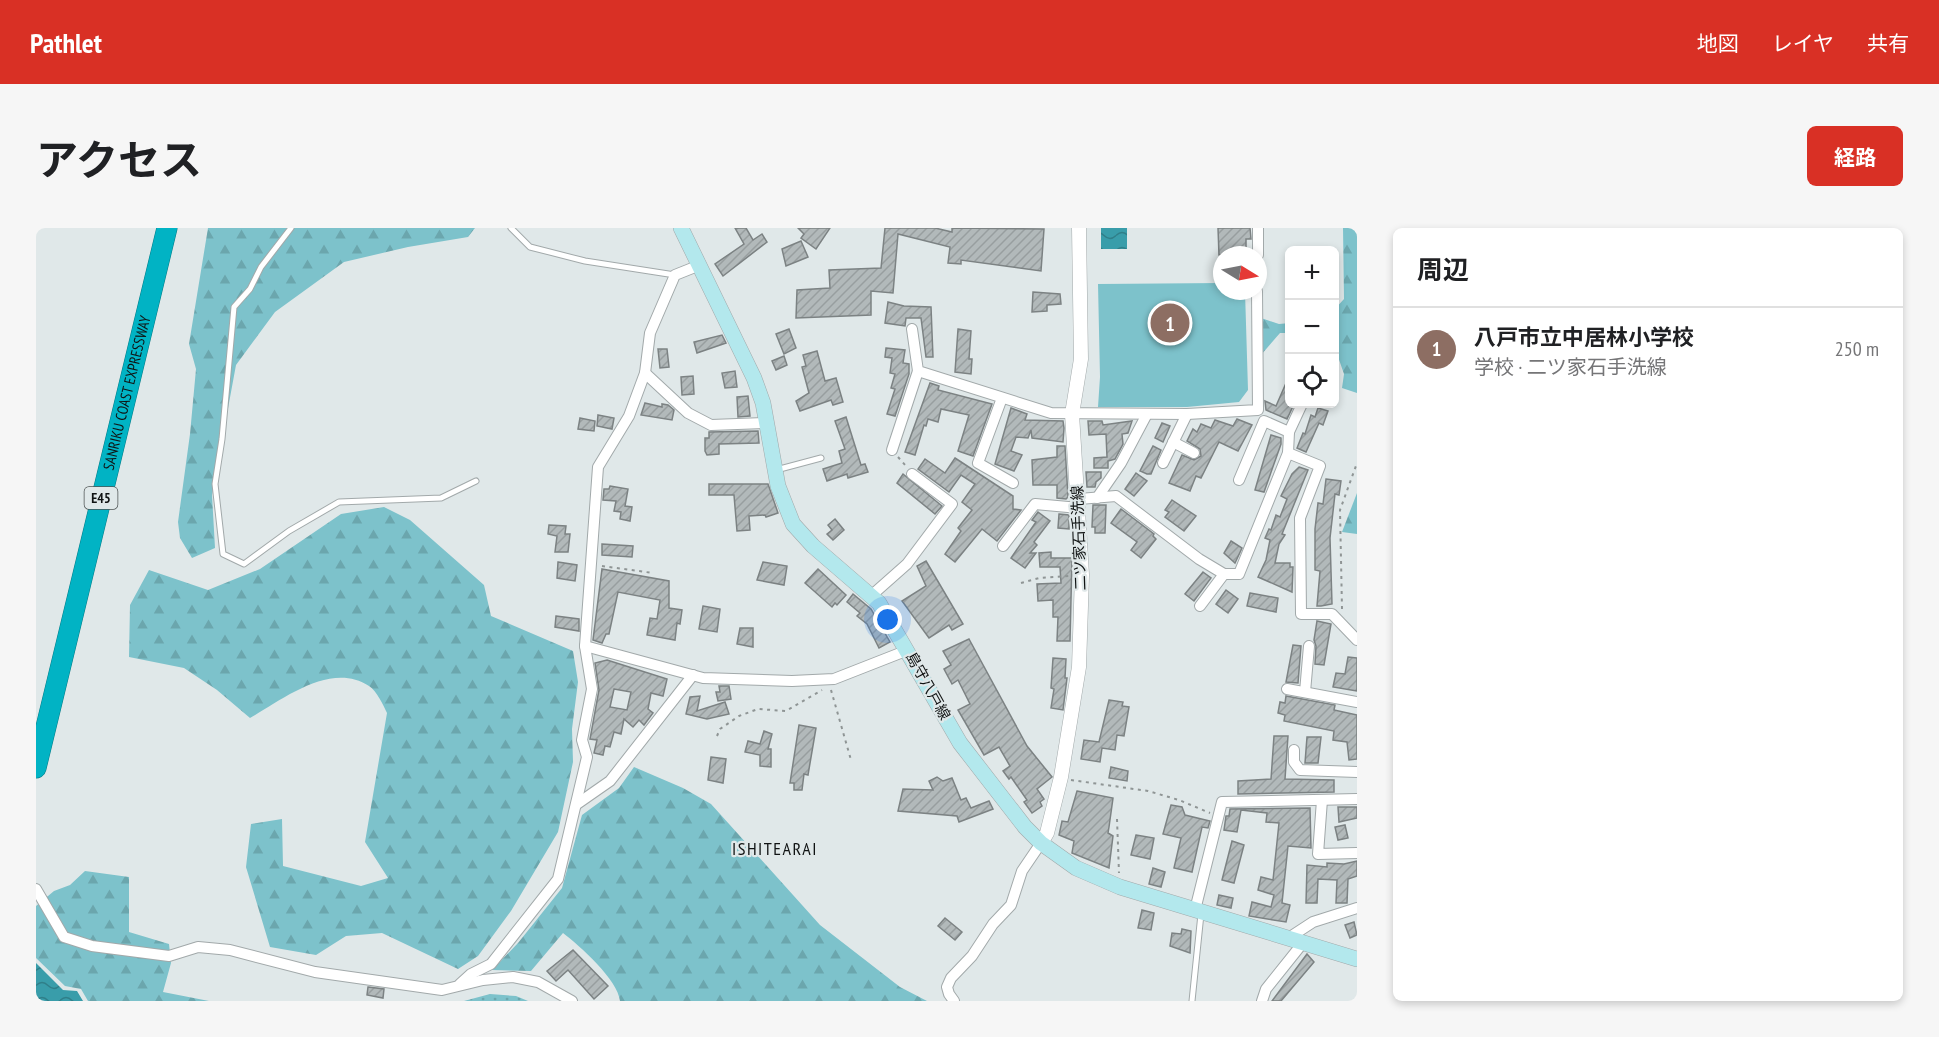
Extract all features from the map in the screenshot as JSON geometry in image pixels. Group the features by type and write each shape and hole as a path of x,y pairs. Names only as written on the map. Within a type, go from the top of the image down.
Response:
{"highway":[{"name":"SANRIKU COAST EXPRESSWAY","path":"36,768 167,228"}],"main road":[{"name":"島守八戸線","path":"681,228 754,378 767,423 775,470 793,524 826,558 872,595 889,617 960,743 1025,827 1041,843 1076,868 1120,887 1357,959"}],"street":[{"name":"二ツ家石手洗線","path":"1041,843 1047,833 1061,777 1076,696 1082,575 1072,414 1081,359 1079,228"},
{"path":"1258,228 1258,246"},
{"path":"460,984 471,974 491,964 558,879 587,757 582,740 592,689 585,646 593,565 598,467 629,416 645,373 650,333 675,275 700,265"},
{"path":"918,371 1051,413 1187,414 1258,410 1257,300"},
{"path":"892,450 918,371 912,328"},
{"path":"645,373 688,413 711,425 767,423"},
{"path":"1002,398 978,463 1013,483"},
{"path":"1003,546 1035,504 1079,503 1116,496 1199,559 1224,574 1239,574 1288,453 1289,432 1300,408"},
{"path":"1097,498 1122,463 1147,414"},
{"path":"1163,463 1187,414"},
{"path":"1239,480 1264,421 1289,432"},
{"path":"1173,442 1194,453"},
{"path":"1288,453 1320,466 1300,518 1301,614 1332,614 1357,640"},
{"path":"872,595 907,564 952,504 912,474"},
{"path":"1200,606 1224,574"},
{"path":"585,646 693,675 792,681 834,679 908,650"},
{"path":"1305,692 1309,646"},
{"path":"577,804 610,781 693,675"},
{"path":"1287,689 1357,702"},
{"path":"1294,750 1293,762 1300,770 1357,772"},
{"path":"1198,911 1222,802 1357,799"},
{"path":"1322,800 1318,854 1357,853"},
{"path":"954,1001 947,987 951,978 972,956 993,924 1011,905 1022,871 1041,843"},
{"path":"36,889 64,938 92,946 169,956 198,947 211,947 315,972 381,979 441,990 460,984 513,977 538,982 572,1001"},
{"path":"1262,1001 1266,989 1294,941 1313,922 1357,908"}],"lane":[{"path":"291,228 261,267 250,289 234,307 222,440 215,484 223,554 244,564 289,531 339,502 441,498 476,481"},
{"path":"512,228 530,247 585,261 675,275"},
{"path":"775,470 821,458"},
{"path":"1192,1001 1198,911"}],"path":[{"path":"892,450 912,474"},
{"path":"1349,630 1350,625 1340,603 1340,510 1357,463"},
{"path":"593,565 653,573"},
{"path":"1021,583 1039,578 1082,575"},
{"path":"717,736 720,729 739,716 758,709 786,711 830,685 851,760"},
{"path":"1061,777 1148,791 1179,800 1219,816"},
{"path":"1117,819 1116,846 1120,887"}],"green space":[{"path":"208,228 475,228 468,237 408,247 344,262 275,312 236,365 212,495 215,548 192,558 180,538 178,522 196,369 189,344"},
{"path":"1343,228 1357,228 1357,393 1342,388 1344,374 1339,360 1339,304 1344,299"},
{"path":"1213,283 1213,300 1245,300 1248,390 1239,402 1187,407 1098,407 1100,377 1098,284"},
{"path":"1261,318 1279,324 1285,323 1285,333 1280,333 1261,355"},
{"path":"1357,493 1357,534 1342,532"},
{"path":"384,507 410,520 484,585 491,616 573,651 578,682 572,729 573,762 558,832 511,911 478,956 458,969 382,933 346,936 316,955 270,947 246,867 251,824 282,819 283,866 361,886 388,878 365,842 387,713 372,688 354,679 323,680 292,693 250,718 217,690 184,668 129,657 130,605 149,570 208,590 260,569 341,514"},
{"path":"634,767 683,788 711,804 820,925 900,987 927,1001 620,1001 613,983 606,974 563,933 531,971 492,970 518,943 562,888 582,815 619,788"},
{"path":"85,871 129,877 129,932 169,944 171,963 163,992 209,1001 88,1001 81,989 65,986 36,958 36,906 54,891 70,885"},
{"path":"490,994 516,996 528,1001 464,1001"}],"water":[{"path":"1101,228 1127,228 1127,249 1101,249"},
{"path":"36,963 63,990 77,991 83,1001 36,1001"}],"building":[{"path":"735,228 746,228 753,240 762,234 767,242 723,276 715,264 744,244"},
{"path":"798,228 830,228 816,249 801,238 804,234"},
{"path":"885,228 935,228 952,232 952,228 1044,229 1041,271 961,260 961,264 948,263 950,247 898,234 893,293 871,291 871,315 796,318 797,290 830,288 829,270 881,268"},
{"path":"1218,228 1250,228 1251,239 1246,239 1246,246 1219,246"},
{"path":"801,241 808,257 786,266 782,249"},
{"path":"1033,292 1060,294 1061,304 1047,305 1047,311 1032,312"},
{"path":"888,302 904,306 931,307 933,357 926,357 921,318 906,318 905,326 885,323"},
{"path":"789,329 796,348 784,354 776,334"},
{"path":"958,329 971,331 969,359 972,359 971,374 955,372"},
{"path":"722,335 726,343 697,353 694,342"},
{"path":"886,348 905,350 903,363 909,364 909,374 895,416 887,414 895,389 891,388 895,374 890,373 892,358 885,357"},
{"path":"658,349 667,349 669,367 660,368"},
{"path":"817,351 825,381 836,378 843,402 833,405 831,400 800,411 796,401 809,393 802,367 806,366 803,355"},
{"path":"784,356 787,365 776,370 772,361"},
{"path":"735,371 737,387 725,388 722,373"},
{"path":"693,376 694,394 682,395 681,377"},
{"path":"930,383 939,386 938,390 992,404 973,456 958,451 969,415 941,409 938,422 928,419 926,426 924,425 915,455 905,452"},
{"path":"1285,385 1285,408 1292,408 1287,419 1266,410 1265,401 1276,406"},
{"path":"748,396 750,416 738,417 737,397"},
{"path":"645,403 662,407 662,404 668,405 674,410 672,420 641,415"},
{"path":"1011,408 1027,414 1025,420 1063,421 1064,428 1063,442 1032,438 1031,430 1028,438 1016,437 1011,451 1022,455 1014,471 995,464"},
{"path":"1318,408 1328,411 1323,425 1319,423 1306,452 1297,448 1303,433 1305,434 1311,415 1315,417"},
{"path":"598,415 614,418 612,429 597,426"},
{"path":"846,417 861,465 865,464 868,472 848,478 847,474 827,481 823,469 842,463 839,451 845,449 835,421"},
{"path":"580,418 595,421 594,431 578,429"},
{"path":"1237,419 1252,425 1238,451 1219,442 1201,478 1196,476 1190,491 1169,483 1182,455 1194,460 1201,456 1200,449 1187,441 1193,429 1197,432 1201,424 1211,428 1215,420 1233,426"},
{"path":"1088,421 1102,421 1103,425 1132,421 1128,433 1122,434 1123,444 1115,459 1108,461 1108,468 1094,468 1094,458 1107,457 1106,434 1089,435"},
{"path":"1162,423 1170,426 1163,442 1155,438"},
{"path":"758,431 759,443 719,444 719,454 707,455 705,451 705,438 709,438 709,432"},
{"path":"1271,435 1281,438 1281,444 1264,492 1255,490"},
{"path":"1057,446 1065,446 1068,497 1066,499 1057,498 1057,485 1033,485 1032,460 1057,457"},
{"path":"1153,446 1161,450 1151,474 1147,474 1140,471"},
{"path":"955,458 1013,496 1013,509 1021,510 997,541 982,529 955,562 945,554 961,531 958,528 972,510 962,502 975,484 961,475 949,492 918,469 925,459 945,473"},
{"path":"1299,467 1308,470 1282,534 1285,535 1279,544 1275,563 1290,563 1290,567 1293,567 1292,592 1258,577 1266,560 1270,540 1265,538 1269,529 1271,530 1276,515 1280,517 1287,499 1281,496 1292,474"},
{"path":"1086,472 1101,472 1101,478 1096,482 1095,487 1087,487"},
{"path":"1136,473 1147,481 1134,496 1125,489"},
{"path":"903,474 942,506 935,514 897,483"},
{"path":"1326,479 1341,481 1339,495 1335,494 1330,538 1332,604 1317,606 1320,571 1315,570 1315,529 1318,503 1323,504"},
{"path":"709,484 768,484 778,513 766,517 765,515 749,516 750,530 737,531 734,495 709,495"},
{"path":"610,486 628,489 625,506 632,507 630,521 620,519 621,512 614,511 616,501 603,500 604,489 609,489"},
{"path":"1172,500 1196,516 1184,531 1165,517 1169,512 1165,510"},
{"path":"1093,505 1106,505 1105,533 1095,533 1095,527 1092,527"},
{"path":"1121,509 1154,534 1156,539 1141,558 1131,550 1137,542 1111,523"},
{"path":"1038,512 1050,521 1034,542 1037,545 1030,553 1036,553 1025,568 1011,558 1036,522 1032,520"},
{"path":"1059,514 1069,515 1069,529 1058,528"},
{"path":"835,519 844,530 833,540 827,534 832,530 828,525"},
{"path":"549,525 566,526 565,534 570,534 568,552 555,552 557,536 548,534"},
{"path":"1231,541 1242,548 1235,563 1224,553"},
{"path":"602,544 633,546 632,557 602,555"},
{"path":"1051,552 1051,558 1072,558 1070,641 1057,641 1058,617 1053,617 1053,600 1038,601 1037,584 1061,583 1060,567 1040,567 1039,553"},
{"path":"926,561 963,624 952,630 949,625 929,638 902,601 926,586 917,566"},
{"path":"558,562 577,565 575,581 557,578"},
{"path":"763,562 787,566 784,585 757,580"},
{"path":"602,569 669,581 669,608 682,610 680,624 677,623 675,640 647,635 650,618 657,619 660,600 618,592 609,634 606,634 602,643 593,640"},
{"path":"818,569 846,595 837,605 835,603 832,607 805,583"},
{"path":"1203,572 1211,578 1194,601 1185,594"},
{"path":"1226,590 1238,599 1228,613 1216,604"},
{"path":"1250,593 1278,598 1276,612 1247,606"},
{"path":"853,594 871,609 890,642 879,648 867,624 857,616 860,613 847,602"},
{"path":"703,606 720,609 717,632 699,629"},
{"path":"556,616 579,619 579,631 555,627"},
{"path":"1317,621 1331,624 1324,665 1315,664 1314,640"},
{"path":"740,628 753,628 753,647 737,644"},
{"path":"969,639 1027,746 1052,777 1037,789 1044,799 1040,802 1042,806 1032,813 1024,802 1027,800 1011,777 1009,779 1003,771 1010,766 999,747 984,755 958,710 970,704 958,680 952,684 944,669 951,665 943,651"},
{"path":"1293,645 1301,646 1298,683 1286,682"},
{"path":"1348,657 1357,658 1357,691 1333,687 1336,673 1345,674"},
{"path":"1053,658 1066,659 1065,678 1067,678 1063,710 1051,708 1054,689 1051,688"},
{"path":"607,660 667,679 663,696 651,693 648,709 653,713 644,725 639,720 633,727 624,719 621,734 614,732 610,747 605,746 603,755 594,753 597,740 590,739 599,690 595,663","holes":["614,689 631,692 627,710 610,707"]},
{"path":"719,686 729,686 731,699 718,701 716,692 720,692"},
{"path":"700,696 697,711 725,702 729,714 707,719 686,714 690,697"},
{"path":"1286,696 1335,705 1334,710 1357,715 1357,759 1349,760 1347,742 1333,740 1334,731 1284,721 1285,715 1278,713 1280,702 1285,703"},
{"path":"1109,700 1123,702 1122,706 1129,707 1124,736 1117,735 1115,750 1102,748 1100,762 1081,759 1084,740 1099,742"},
{"path":"799,725 816,728 808,775 804,774 802,790 794,790 794,783 790,783"},
{"path":"764,731 772,734 768,749 771,749 771,767 760,766 760,755 745,752 748,741 760,744"},
{"path":"1274,736 1288,736 1285,779 1334,780 1334,792 1238,794 1238,781 1271,779"},
{"path":"1307,737 1321,737 1318,763 1305,763"},
{"path":"711,757 726,759 723,783 708,780"},
{"path":"1111,767 1128,771 1127,781 1109,778"},
{"path":"937,777 943,781 952,778 961,800 966,798 971,808 989,801 993,809 959,822 957,816 898,811 903,789 933,790 929,781"},
{"path":"1077,791 1113,798 1108,833 1113,836 1109,868 1072,853 1074,841 1059,835 1062,821 1068,822"},
{"path":"1171,805 1182,807 1185,815 1210,821 1208,828 1202,827 1192,872 1174,868 1181,838 1163,834"},
{"path":"1338,807 1357,807 1357,818 1339,822"},
{"path":"1310,808 1311,848 1288,846 1282,903 1290,905 1286,922 1249,916 1252,902 1271,907 1274,895 1258,890 1261,877 1273,880 1279,823 1266,822 1267,813 1241,810 1237,832 1224,830 1226,816 1229,816 1230,809"},
{"path":"1345,825 1348,838 1338,840 1335,827"},
{"path":"1136,835 1154,838 1150,859 1131,855"},
{"path":"1232,841 1244,845 1234,883 1222,880"},
{"path":"1357,861 1357,876 1348,879 1347,903 1336,903 1337,880 1318,879 1317,903 1306,903 1307,865 1327,867 1327,863 1344,864"},
{"path":"1153,868 1165,872 1161,887 1149,884"},
{"path":"1219,895 1233,898 1231,908 1217,905"},
{"path":"1142,910 1154,913 1151,930 1138,928"},
{"path":"945,918 962,932 955,940 938,926"},
{"path":"1354,922 1357,935 1350,938 1345,925"},
{"path":"1182,929 1191,931 1190,953 1170,946 1172,933 1181,934"},
{"path":"573,950 608,986 594,999 568,970 556,981 547,971"},
{"path":"1307,954 1314,962 1281,1001 1272,1001"},
{"path":"368,987 384,989 383,998 367,995"}],"place":[{"name":"八戸市立中居林小学校","path":"1170,323"}],"district":[{"name":"ISHITEARAI","path":"775,849"}]}
